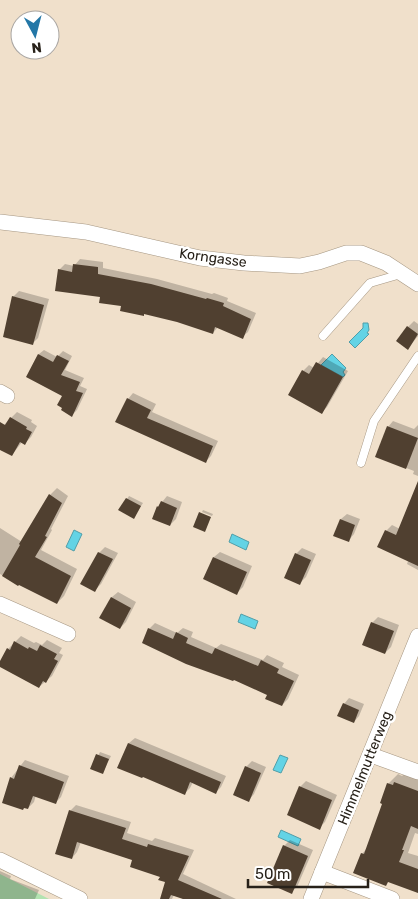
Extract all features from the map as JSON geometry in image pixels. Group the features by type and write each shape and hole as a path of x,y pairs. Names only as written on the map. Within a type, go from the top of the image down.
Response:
{"street":[{"name":"Korngasse","path":"0,222 86,232 200,258 244,263 300,266 346,253 361,252 386,264 418,284"},
{"path":"0,604 68,634"},
{"name":"Himmelmutterweg","path":"311,899 418,636"},
{"path":"370,755 418,772"},
{"path":"0,860 80,899"},
{"path":"322,872 392,899"}],"lane":[{"path":"324,336 370,283 402,273"},
{"path":"361,463 374,421 418,356"}],"green space":[{"path":"0,874 49,899 0,899"}],"water":[{"path":"363,323 368,323 369,330 367,333 369,334 355,348 349,342 363,328"},
{"path":"332,354 346,368 343,372 345,375 343,377 321,365"},
{"path":"74,530 82,534 74,551 66,547"},
{"path":"232,534 249,542 246,550 229,542"},
{"path":"241,614 258,621 255,629 238,622"},
{"path":"280,755 288,758 281,773 273,770"},
{"path":"281,830 301,839 298,846 278,837"}],"building":[{"path":"73,264 98,267 98,274 151,284 224,303 223,306 251,319 243,339 215,327 213,334 177,322 144,314 144,316 120,311 121,306 99,303 100,297 55,291 58,269 72,272"},
{"path":"12,296 44,305 33,345 3,337"},
{"path":"407,326 418,334 408,350 396,341"},
{"path":"38,354 53,362 57,355 69,361 61,375 80,382 76,391 83,393 72,417 57,405 62,396 26,377"},
{"path":"316,362 343,377 322,414 288,395 302,370 309,374"},
{"path":"127,398 151,410 147,418 213,446 206,463 115,422"},
{"path":"10,417 32,432 25,445 20,442 12,456 0,450 0,422 5,425"},
{"path":"387,426 418,438 406,469 375,457"},
{"path":"418,481 418,566 377,547 385,530 396,535"},
{"path":"49,494 62,503 45,536 47,537 35,557 71,576 57,604 18,586 2,576"},
{"path":"126,498 141,506 134,519 118,510"},
{"path":"161,501 177,508 170,526 152,519"},
{"path":"199,512 211,517 205,532 193,527"},
{"path":"340,519 355,525 349,542 333,536"},
{"path":"98,552 113,559 95,592 80,584"},
{"path":"295,553 311,560 300,585 284,578"},
{"path":"213,557 247,572 237,595 203,579"},
{"path":"111,597 131,608 120,629 99,618"},
{"path":"371,622 394,631 385,654 362,645"},
{"path":"148,628 173,639 176,632 188,638 186,643 212,654 215,648 258,666 261,660 279,669 277,673 294,681 282,706 265,699 267,695 234,680 186,664 142,643"},
{"path":"14,641 28,649 29,647 37,651 40,645 57,654 54,659 58,661 46,683 43,681 39,688 0,667 0,661 7,648 10,650"},
{"path":"343,703 359,710 354,723 337,716"},
{"path":"128,743 221,782 216,794 190,782 185,795 117,768"},
{"path":"96,754 109,759 103,774 90,769"},
{"path":"19,765 64,782 56,804 33,796 28,809 24,808 23,810 2,803 10,777 14,779"},
{"path":"245,766 261,773 249,802 233,795"},
{"path":"394,782 418,791 418,829 411,826 399,862 418,869 418,893 388,882 386,886 353,873 361,853 364,854 382,804 380,803 387,783 393,785"},
{"path":"299,786 332,800 320,830 287,815"},
{"path":"69,810 126,828 122,839 147,847 148,844 189,856 178,880 222,899 183,899 171,895 169,899 160,899 165,882 158,880 160,877 130,867 132,860 77,842 72,859 55,854"},
{"path":"283,845 308,856 292,894 267,883"}]}
